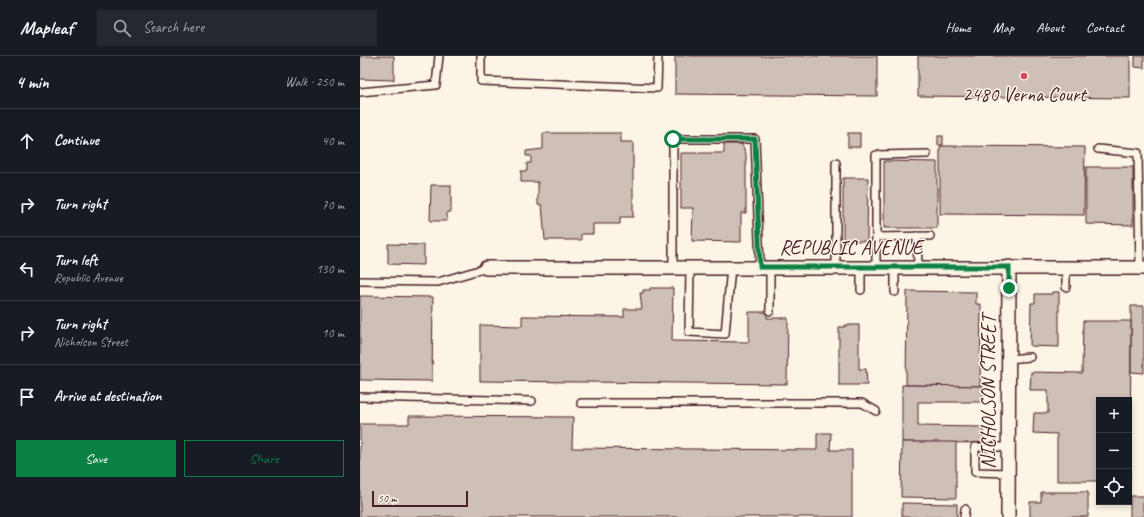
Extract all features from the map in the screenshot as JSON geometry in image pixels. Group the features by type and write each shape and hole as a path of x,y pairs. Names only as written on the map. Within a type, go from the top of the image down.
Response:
{"street":[{"name":"NICHOLSON STREET","path":"1008,517 1009,267"},
{"name":"REPUBLIC AVENUE","path":"486,268 1142,268"}],"lane":[{"path":"360,92 436,85 439,56"},
{"path":"481,56 481,81 657,88 658,56"},
{"path":"673,268 673,139 755,139 765,267 770,310"},
{"path":"1098,149 1138,153 1142,268"},
{"path":"876,267 876,156 879,154 927,154"},
{"path":"836,163 836,267"},
{"path":"917,236 918,267"},
{"path":"876,237 930,236"},
{"path":"861,267 861,290"},
{"path":"895,292 896,267"},
{"path":"1066,267 1066,287"},
{"path":"360,281 438,282 486,268"},
{"path":"690,268 689,332 725,334 731,268"},
{"path":"1008,359 1030,357"},
{"path":"360,397 532,401"},
{"path":"581,403 862,404 876,411"},
{"path":"1008,447 975,447 975,472 1008,473"},
{"path":"964,517 965,509"}],"building":[{"path":"360,56 394,56 394,80 360,79"},
{"path":"675,56 877,56 877,96 675,94"},
{"name":"2480 Verna Court","path":"918,56 1130,56 1130,98 918,96"},
{"path":"1135,56 1144,56 1144,68 1135,67"},
{"path":"543,133 621,133 621,142 633,142 633,217 620,217 620,224 593,224 593,234 581,234 581,240 545,240 542,205 538,205 538,182 521,182 521,171 527,171 527,163 531,163 531,156 526,156 526,151 543,149"},
{"path":"848,133 860,133 860,147 848,147"},
{"path":"938,136 943,136 943,145 938,145"},
{"path":"724,144 742,144 746,154 746,213 741,213 741,242 692,241 693,208 681,208 681,153 724,153"},
{"path":"940,146 1085,147 1084,215 940,214"},
{"path":"884,161 937,162 937,228 884,228"},
{"path":"1086,167 1133,167 1133,225 1086,224"},
{"path":"843,178 868,178 867,241 843,241"},
{"path":"431,185 451,185 451,212 447,212 447,221 430,221"},
{"path":"388,244 424,245 424,265 388,264"},
{"path":"650,288 673,288 672,341 749,342 749,312 767,312 767,318 788,318 787,384 480,381 480,325 522,326 522,316 624,317 624,309 642,309 640,293 643,293 643,290 650,290"},
{"path":"907,291 976,292 976,304 981,304 980,386 906,385"},
{"path":"1052,292 1059,292 1059,347 1030,346 1031,303 1035,303 1035,294 1052,294"},
{"path":"360,296 433,297 432,381 360,380"},
{"path":"1131,306 1144,306 1144,373 1131,372"},
{"path":"1083,321 1131,321 1131,397 1096,397 1096,481 1057,481 1057,434 1033,433 1034,413 1048,413 1048,390 1030,390 1031,372 1082,373"},
{"path":"845,325 859,325 859,369 866,369 867,385 839,385 839,327 845,327"},
{"path":"902,385 983,386 983,402 918,402 918,426 983,427 983,443 902,442"},
{"path":"409,416 573,417 572,448 817,450 817,433 831,433 830,450 852,450 852,517 360,517 360,424 409,424"},
{"path":"902,442 956,442 956,498 901,497"},
{"path":"1041,492 1088,492 1088,517 1030,517 1030,502 1041,502"},
{"path":"1132,496 1143,496 1143,517 1130,517"},
{"path":"902,503 957,504 957,517 902,517"}],"place":[{"name":"2480 Verna Court","path":"1024,76"}],"route":[{"path":"673,139 755,139 760,267 1009,267 1009,288"}]}
